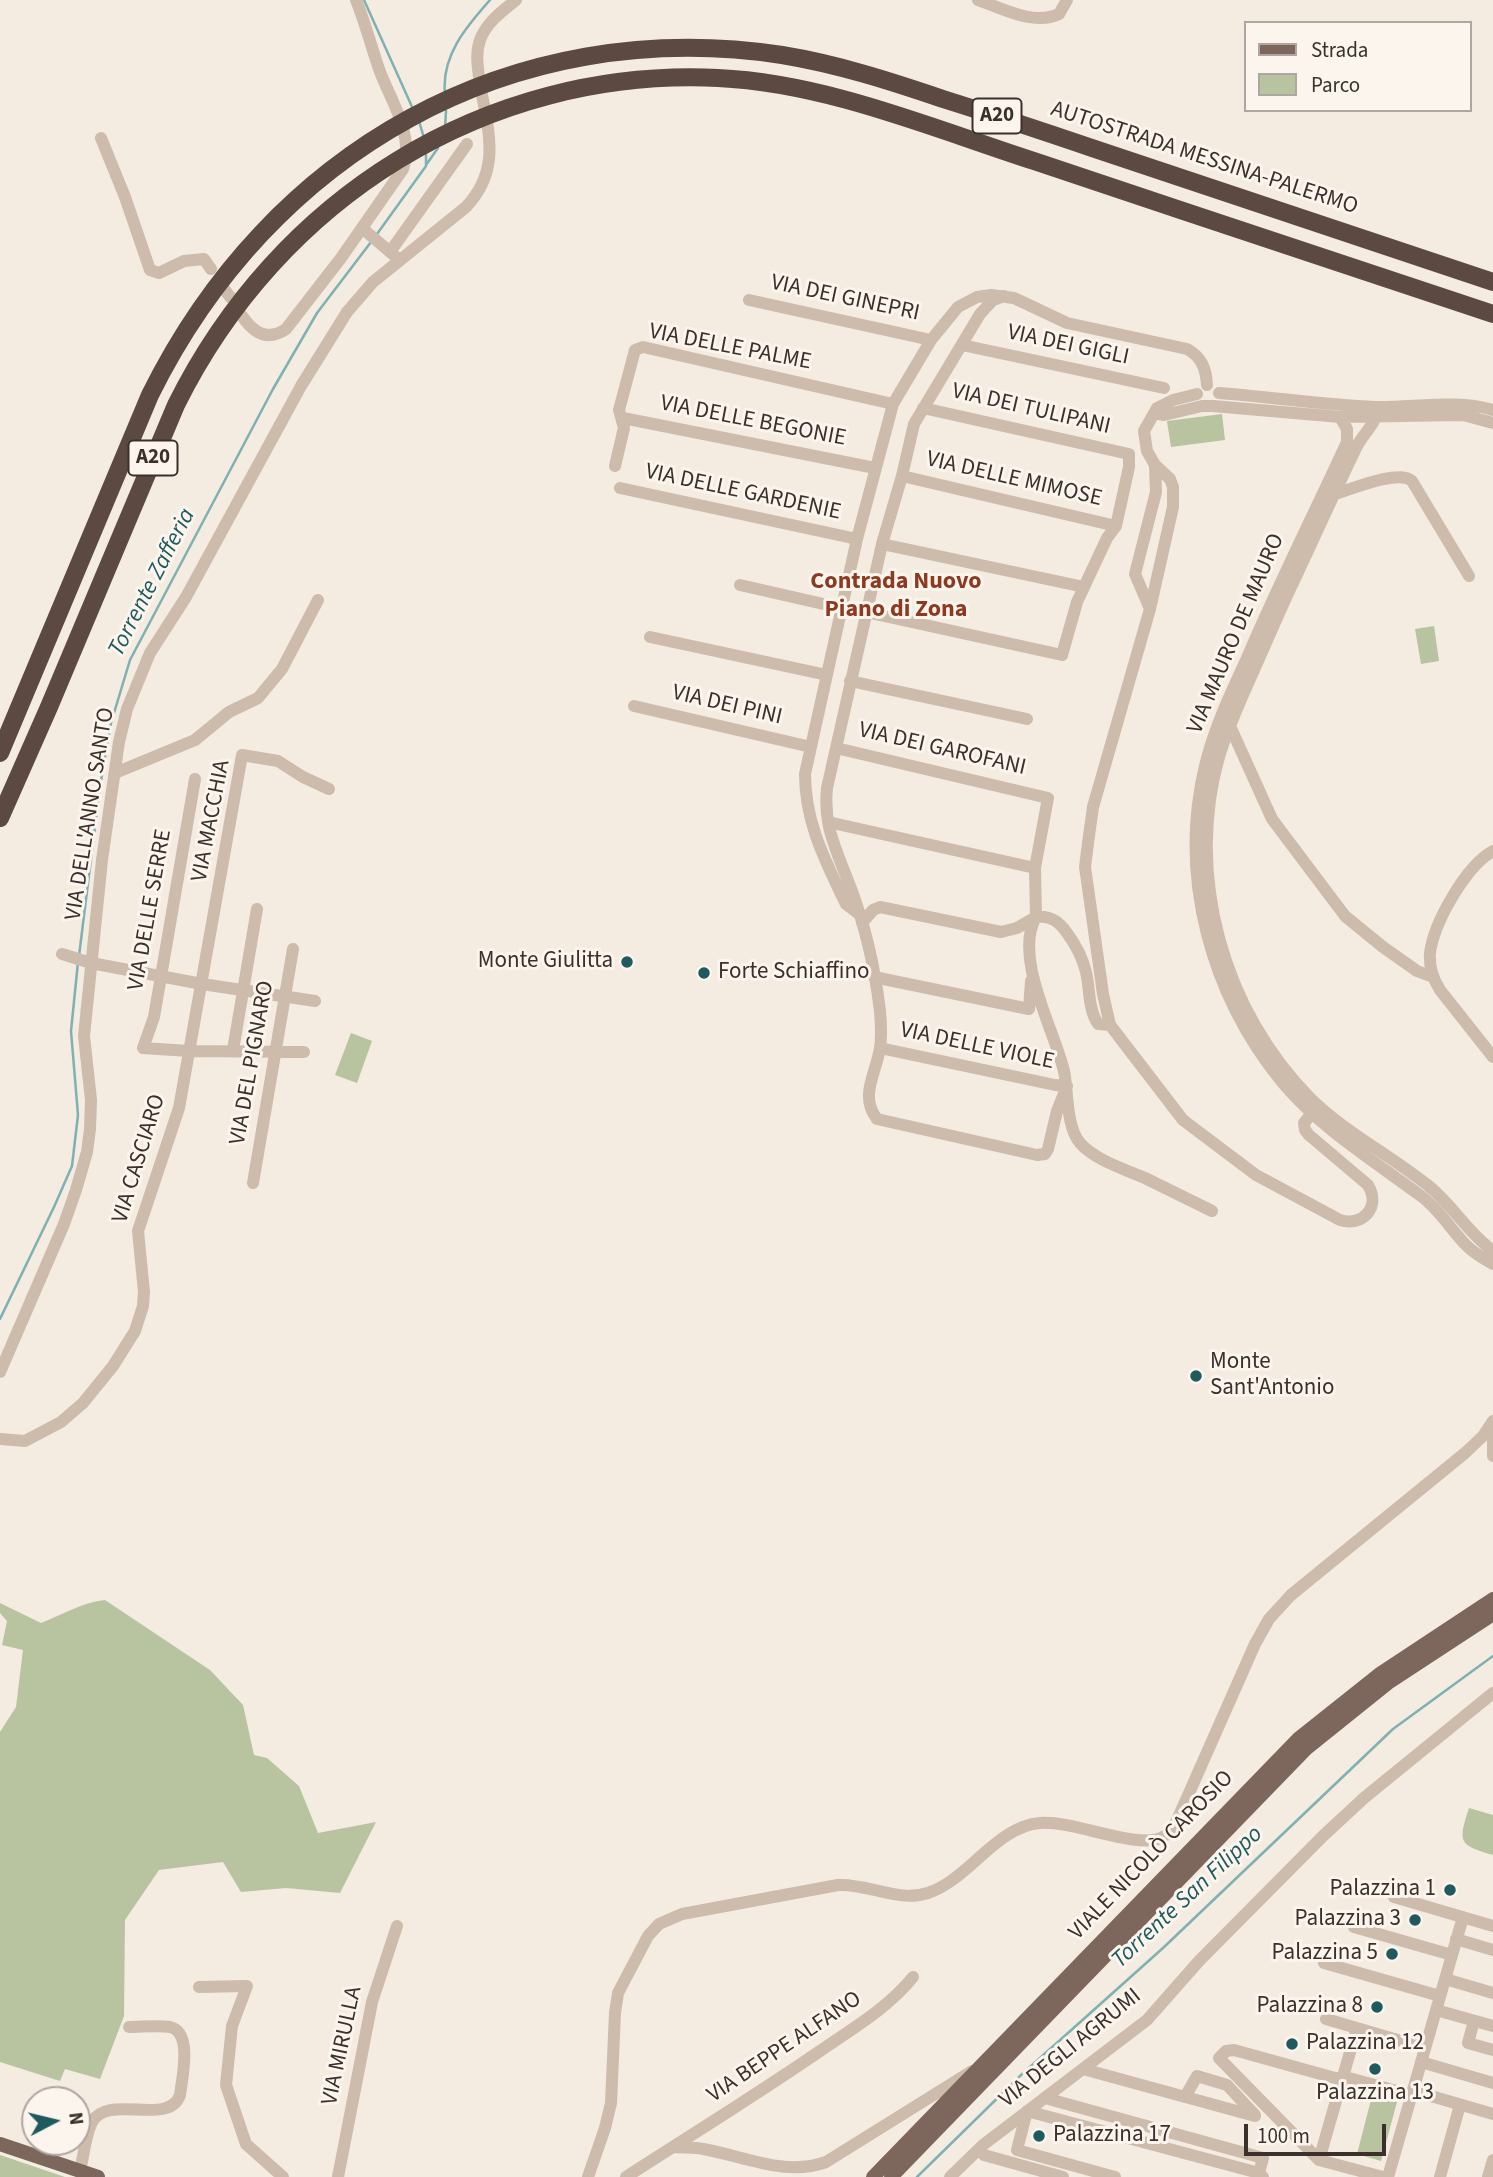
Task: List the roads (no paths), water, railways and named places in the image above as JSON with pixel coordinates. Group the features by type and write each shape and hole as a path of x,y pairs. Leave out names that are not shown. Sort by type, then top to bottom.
{"highway":[{"name":"AUTOSTRADA MESSINA-PALERMO","path":"0,752 135,429 177,344 209,296 245,250 315,182 389,129 438,104 537,68 634,50 722,49 802,59 909,88 1493,282"},
{"name":"A20","path":"0,818 155,452 200,358 243,297 291,242 347,193 396,161 493,114 574,90 650,80 717,78 796,89 900,117 1493,314"}],"main road":[{"name":"VIALE NICOLÒ CAROSIO","path":"873,2177 1298,1739 1381,1672 1493,1599"},
{"name":"VIALE NICOLÒ CAROSIO","path":"891,2177 1307,1748 1388,1683 1493,1614"},
{"path":"0,2144 98,2177"}],"street":[{"path":"242,316 250,327 260,334 275,335 286,329 364,230 403,169 406,159 403,129 396,105 379,70 356,0"},
{"name":"VIA DELL'ANNO SANTO","path":"0,1372 55,1247 87,1152 91,1100 84,1036 89,962 115,773 127,709 150,653 186,597 301,386 356,300 392,254 466,207 485,181 490,150 478,69 478,48 489,24 516,0"},
{"path":"978,0 1041,19 1059,14 1067,0"},
{"path":"101,138 150,270 159,273 184,261 204,259 211,269"},
{"path":"364,230 392,254 467,144"},
{"path":"1004,296 986,306 914,424 850,681 827,788 828,822 830,839 860,918 880,1009 880,1048 867,1096 869,1110 877,1119 1037,1155 1045,1154 1067,1086"},
{"path":"860,918 846,904 813,831 805,793 805,775 857,539 893,404 931,340 958,307 977,297 1004,296 1025,302 1067,323 1187,349 1200,358 1204,366 1205,398"},
{"name":"VIA DEI GINEPRI","path":"749,300 931,340"},
{"name":"VIA DEI GIGLI","path":"962,345 1164,388"},
{"name":"VIA DELLE PALME","path":"615,466 624,428 619,410 635,349 643,347 893,404"},
{"path":"1205,398 1219,401 1219,393 1340,411"},
{"path":"1150,609 1135,574 1156,492 1155,465 1144,440 1147,423 1154,413 1164,415 1205,398 1340,411 1463,415 1493,423"},
{"path":"1377,412 1463,405 1493,410"},
{"name":"VIA DEI TULIPANI","path":"923,408 1129,454 1129,467 1116,526"},
{"name":"VIA MAURO DE MAURO","path":"1340,411 1347,429 1346,442 1274,596 1224,724 1213,786 1207,843 1208,869 1219,941 1242,1000 1293,1080 1313,1101 1430,1188 1481,1242 1493,1251"},
{"name":"VIA MAURO DE MAURO","path":"1377,412 1360,439 1205,766 1196,830 1197,872 1205,929 1213,959 1237,1015 1282,1083 1311,1113 1426,1200 1466,1245 1493,1265"},
{"name":"VIA DELLE BEGONIE","path":"623,418 875,468"},
{"path":"1155,465 1170,479 1174,493 1171,517 1150,609 1093,807 1085,867 1110,1025 1169,1103 1195,1131 1278,1188 1340,1220 1362,1220 1371,1209 1372,1190 1305,1130 1304,1123 1311,1113"},
{"name":"VIA DELLE MIMOSE","path":"902,476 1116,526"},
{"path":"1335,494 1394,477 1407,477 1412,481 1469,576"},
{"name":"VIA DELLE GARDENIE","path":"620,488 857,539"},
{"path":"866,612 1062,655 1084,587 1107,538 1116,526"},
{"path":"882,544 1084,587"},
{"path":"740,586 841,608"},
{"path":"115,773 195,740 229,712 258,698 282,669 318,600"},
{"path":"650,637 827,675"},
{"path":"850,681 1027,719"},
{"name":"VIA DEI PINI","path":"634,706 811,747"},
{"path":"1224,724 1272,819 1345,916 1417,971 1433,977"},
{"name":"VIA DEI GAROFANI","path":"836,748 1038,793 1048,798 1035,868"},
{"name":"VIA MACCHIA","path":"202,984 242,755 278,761 303,778 329,789"},
{"name":"VIA DELLE SERRE","path":"189,1051 143,1048 154,1017 162,976 195,779"},
{"path":"828,822 1035,868 1035,917 1030,928 1029,948 1032,969 1067,1086 1067,1108 1078,1142 1102,1158 1212,1212"},
{"path":"1493,851 1475,865 1454,895 1438,925 1430,956 1433,977 1440,990 1493,1057"},
{"path":"860,918 880,907 1001,932 1017,928 1035,917 1044,916 1060,923 1078,947 1086,972 1094,1017 1098,1024 1110,1025"},
{"path":"233,1050 257,909"},
{"name":"VIA DEL PIGNARO","path":"253,1184 293,949"},
{"path":"66,956 202,984 315,1001"},
{"path":"874,976 1029,1009 1032,969"},
{"name":"VIA CASCIARO","path":"0,1439 25,1441 61,1422 83,1403 113,1366 135,1331 143,1306 144,1292 138,1231 176,1119 202,984"},
{"name":"VIA DELLE VIOLE","path":"880,1048 1055,1086 1067,1086"},
{"path":"189,1051 303,1052"},
{"path":"1492,1429 1493,1456"},
{"path":"588,2177 606,2128 611,2103 618,1993 648,1936 659,1924 691,1912 838,1885 856,1885 912,1896 928,1893 953,1878 1014,1831 1037,1823 1055,1822 1138,1840 1156,1840 1163,1837 1178,1818 1255,1644 1269,1619 1298,1588 1465,1454 1492,1429"},
{"name":"VIA DEGLI AGRUMI","path":"950,2177 972,2153 980,2151 1027,2111 1147,2020 1235,1924 1364,1798 1493,1693"},
{"path":"1394,1897 1493,1927 1490,1949 1456,1939"},
{"path":"1388,2177 1463,1917"},
{"name":"VIA MIRULLA","path":"338,2177 372,2002 397,1926"},
{"path":"1354,1927 1452,1955"},
{"path":"1324,1963 1440,1996"},
{"name":"VIA BEPPE ALFANO","path":"676,2147 870,2016 899,1994 913,1978"},
{"path":"1445,1979 1493,1993"},
{"path":"198,1987 247,1986 232,2026 226,2085 246,2144 283,2177"},
{"path":"1436,2010 1493,2026"},
{"path":"1326,2019 1425,2048"},
{"path":"1474,2021 1468,2043 1493,2050"},
{"path":"80,2171 90,2128 99,2115 107,2110 172,2107 178,2102 184,2047 180,2033 171,2027 130,2027"},
{"path":"1319,2160 1357,2028"},
{"path":"1383,2177 1319,2160 1219,2058 1226,2051 1234,2050 1335,2078 1412,2094 1424,2094 1493,2114"},
{"path":"1421,2062 1493,2083"},
{"path":"625,2177 676,2147 706,2149 774,2169 808,2170 826,2162 981,2065"},
{"path":"1083,2069 1185,2097 1255,2116 1227,2085 1207,2079 1197,2077 1185,2097"},
{"path":"1045,2098 1263,2158 1261,2175 1027,2111 1017,2150 1110,2176"},
{"path":"1440,2177 1460,2105"},
{"path":"639,2177 670,2156 676,2147"},
{"path":"980,2151 984,2155 1063,2177"},
{"path":"1488,2177 1493,2160"}],"waterway":[{"name":"Torrente Zafferia","path":"364,0 413,109"},
{"path":"445,94 445,80 451,55 464,32 490,0"},
{"path":"445,129 446,111"},
{"name":"Torrente Zafferia","path":"419,121 424,138"},
{"path":"426,165 438,148"},
{"name":"Torrente Zafferia","path":"377,234 426,166 426,155"},
{"name":"Torrente Zafferia","path":"79,956 100,786 111,723 130,660 273,389 317,313 371,242"},
{"name":"Torrente Zafferia","path":"0,1319 72,1166 78,1115 71,1031 78,962"},
{"name":"Torrente San Filippo","path":"917,2177 1021,2075 1163,1948 1393,1729 1493,1656"}],"place":[{"name":"Monte Giulitta","path":"627,962"},
{"name":"Forte Schiaffino","path":"704,973"},
{"name":"Monte Sant'Antonio","path":"1196,1376"},
{"name":"Palazzina 1","path":"1450,1890"},
{"name":"Palazzina 3","path":"1415,1920"},
{"name":"Palazzina 5","path":"1392,1954"},
{"name":"Palazzina 8","path":"1377,2007"},
{"name":"Palazzina 12","path":"1292,2044"},
{"name":"Palazzina 13","path":"1375,2069"},
{"name":"Palazzina 17","path":"1039,2136"}],"district":[{"name":"Contrada Nuovo Piano di Zona","path":"896,597"}]}
